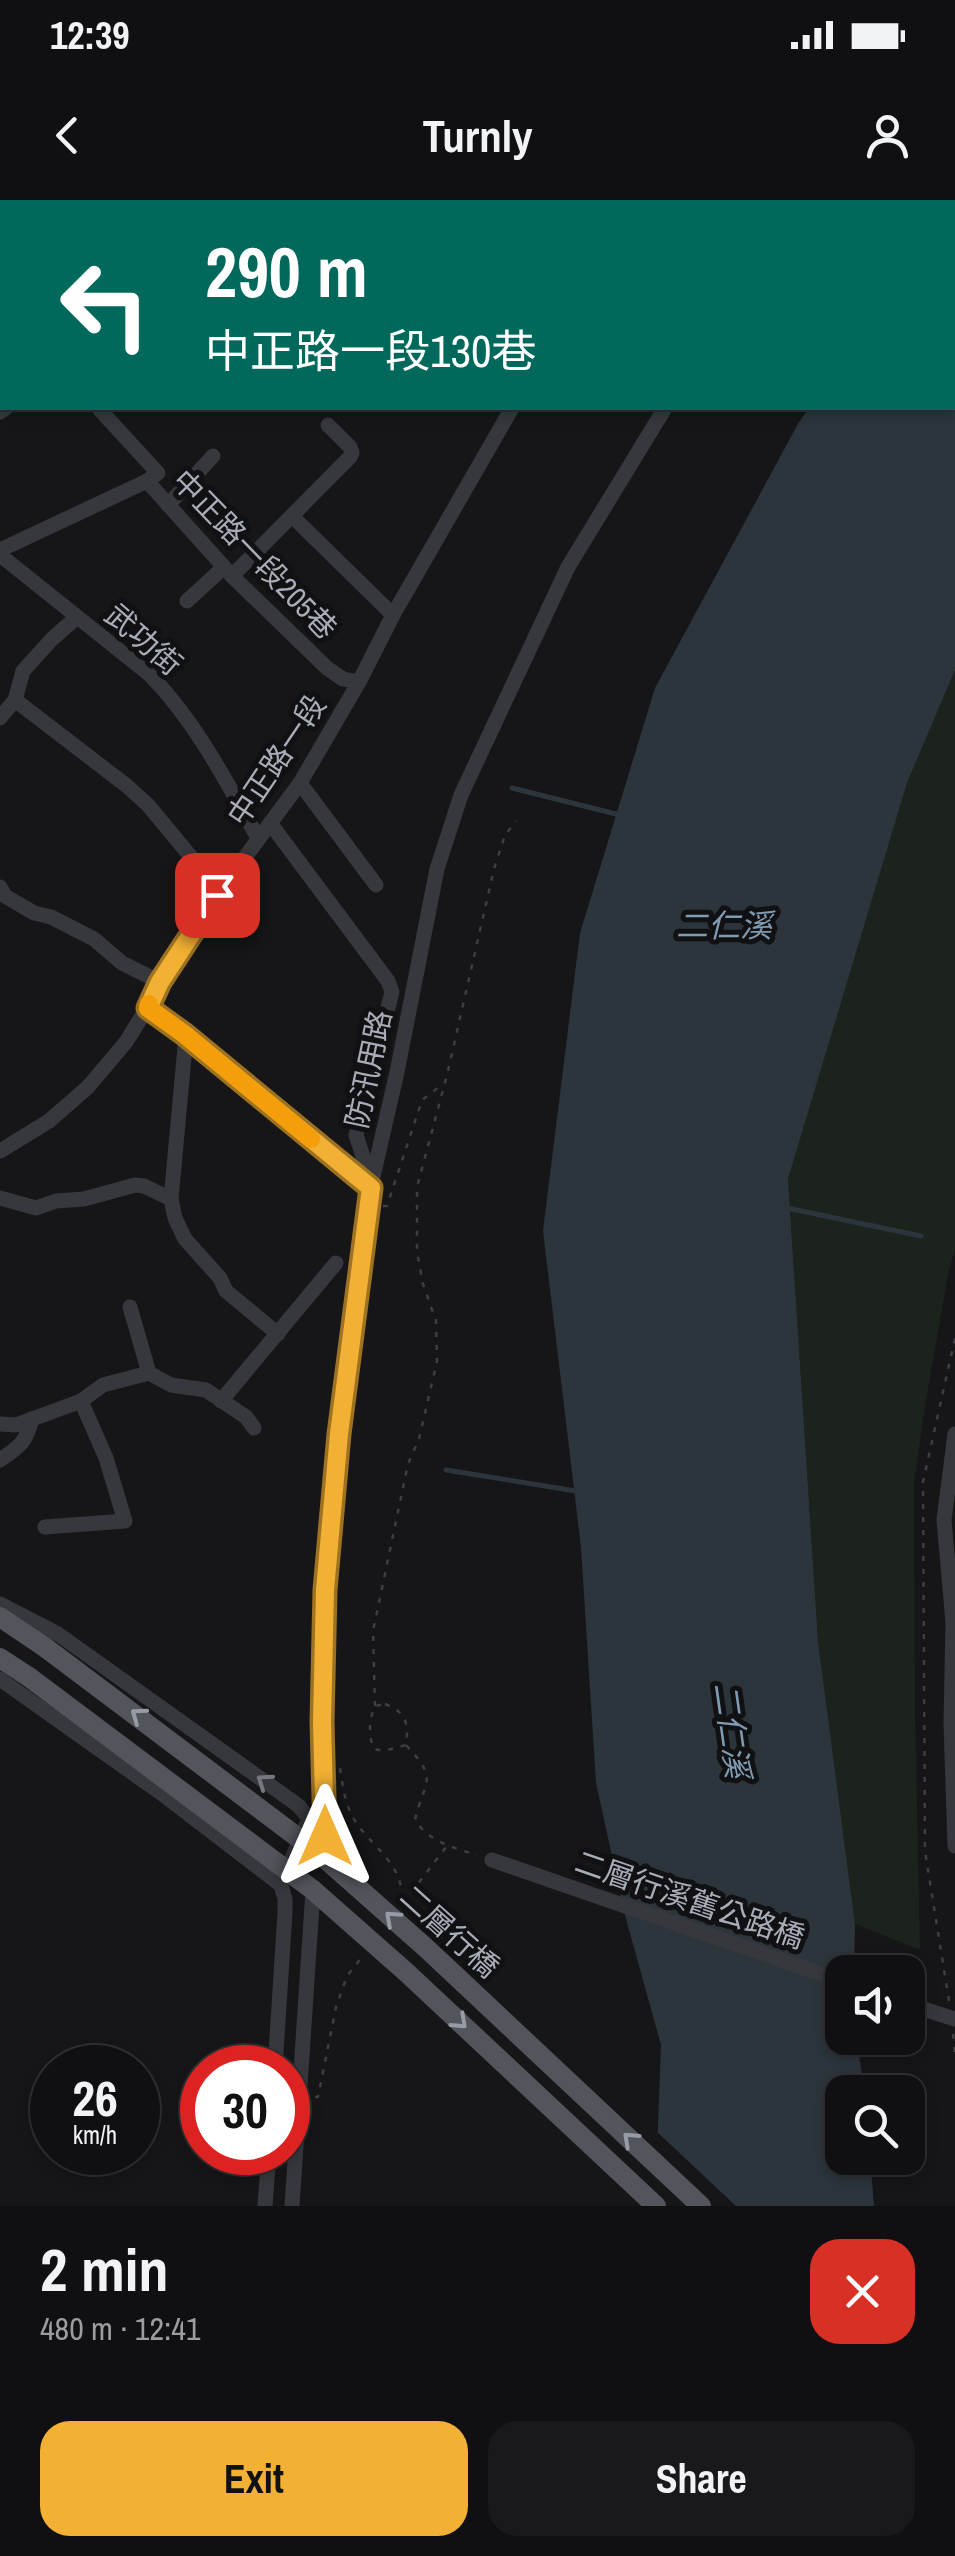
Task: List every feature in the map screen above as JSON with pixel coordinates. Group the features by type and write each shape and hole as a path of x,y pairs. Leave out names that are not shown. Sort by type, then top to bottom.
{"main road":[{"name":"二層行橋","path":"0,1617 321,1854 700,2206"},
{"name":"二層行橋","path":"0,1658 313,1890 656,2206"}],"street":[{"name":"中正路一段205巷","path":"100,410 158,473 147,481 228,571 327,668 360,682"},
{"name":"中正路一段","path":"0,1151 49,1121 88,1087 126,1042 160,982 300,783 511,410"},
{"name":"防汛用路","path":"321,1854 325,1836 325,1590 339,1434 371,1185 398,1072 437,869 461,796 568,567 663,410"},
{"path":"187,601 292,516 352,452 328,424"},
{"path":"168,505 213,456"},
{"path":"1,556 147,481"},
{"path":"292,516 393,615"},
{"name":"武功街","path":"1,556 164,689 210,750 258,838"},
{"path":"0,718 15,700 23,671 77,617"},
{"path":"15,700 128,786 191,858"},
{"path":"300,783 376,885"},
{"path":"270,824 388,981 392,992 356,1135 371,1185"},
{"path":"0,887 5,896 94,939 122,963 160,982"},
{"path":"148,1008 371,1185"},
{"path":"184,1034 171,1199 174,1218 184,1239 220,1278 226,1291 278,1334"},
{"path":"0,1198 36,1208 135,1185 171,1199"},
{"path":"221,1401 336,1264"},
{"path":"130,1307 149,1373"},
{"path":"0,1424 32,1420 81,1402 103,1385 149,1373 171,1385 206,1390 246,1417 254,1428"},
{"path":"45,1527 125,1522 106,1458 81,1402"},
{"path":"0,1460 23,1442 32,1420"},
{"path":"955,1434 944,1520 954,1622 955,1846"},
{"path":"0,1604 58,1634 299,1806 309,1819 281,1885"},
{"path":"0,1680 165,1796 281,1885 286,1899 276,2045"},
{"name":"二層行溪舊公路橋","path":"492,1860 825,1976"},
{"path":"302,2045 313,1890"},
{"path":"925,2010 954,2019"},
{"path":"265,2206 267,2175"},
{"path":"292,2206 294,2175"}],"path":[{"path":"406,1745 384,1751 374,1749 370,1740 375,1706 374,1631 408,1464 419,1439 437,1361 436,1321 417,1252 416,1187 445,1083 494,869 505,835 516,821"},
{"path":"368,1207 386,1206 422,1100 445,1083"},
{"path":"955,1338 923,1482 925,1852 954,2019 955,2054"},
{"path":"375,1706 385,1704 405,1716 406,1745"},
{"path":"406,1745 427,1771 428,1783 415,1820 422,1831 447,1846 492,1860"},
{"path":"340,1763 344,1798 355,1821 399,1876 403,1890 397,1911 447,1846"},
{"path":"310,2097 318,2098 336,2007 347,1976 367,1950"}],"shaded area":[{"path":"955,670 955,1250 914,1484 920,1950 855,1924 818,1641 788,1179 907,783"}],"water":[{"name":"二仁溪","path":"808,410 955,410 955,670 907,783 788,1179 818,1641 855,1924 854,1955 825,1955 825,2055 859,2055 862,2075 825,2075 825,2175 871,2175 874,2206 655,2206 661,2045 625,1915 596,1783 581,1547 543,1231 580,933 655,688"}],"pier":[{"path":"654,2129 736,2206 650,2206"}],"waterway":[{"path":"512,788 620,815"},
{"path":"787,1208 921,1236"},
{"path":"446,1470 576,1491"}],"slow traffic":[{"path":"149,1004 148,1008 311,1139"}],"route":[{"path":"217,895 160,982 148,1008 371,1188 339,1434 325,1590 325,1836"}]}
